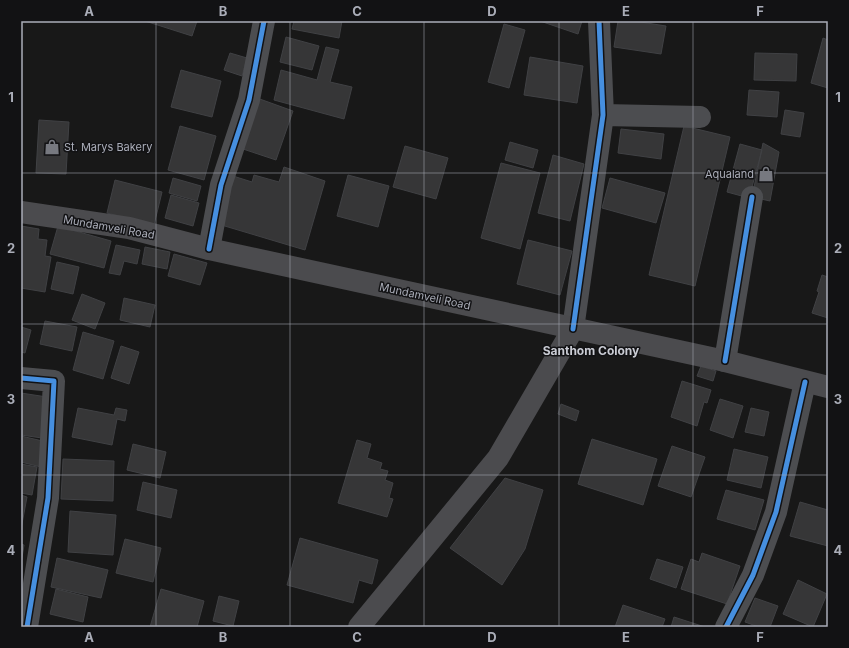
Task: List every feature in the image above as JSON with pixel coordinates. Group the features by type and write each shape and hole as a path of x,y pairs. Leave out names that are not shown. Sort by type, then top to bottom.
{"main road":[{"name":"Mundamveli Road","path":"21,212 130,228 209,249 725,361 828,387"},
{"path":"359,627 498,458 572,329"}],"street":[{"path":"209,249 221,185 249,100 264,21"},
{"path":"572,329 603,115 599,21"},
{"path":"603,115 700,117"},
{"path":"725,361 752,197"},
{"path":"21,378 54,381 48,498 27,627"},
{"path":"726,627 753,575 776,512 805,382"}],"building":[{"path":"145,21 197,21 192,36"},
{"path":"294,21 342,21 339,38 292,29"},
{"path":"540,21 582,21 578,34"},
{"path":"618,21 634,21 666,26 661,54 614,47"},
{"path":"504,24 525,30 509,88 488,82"},
{"path":"286,37 319,46 312,70 280,62"},
{"path":"823,38 828,40 828,88 811,83"},
{"path":"326,47 339,50 330,82 352,87 344,119 274,100 281,70 317,80"},
{"path":"230,53 247,58 242,76 224,70"},
{"path":"755,53 797,54 796,81 754,80"},
{"path":"530,57 583,66 577,103 524,95"},
{"path":"181,70 221,81 212,117 171,107"},
{"path":"749,90 779,92 777,117 747,115"},
{"path":"257,98 293,111 276,160 240,148"},
{"path":"785,110 804,113 800,137 781,134"},
{"name":"St. Marys Bakery","path":"39,120 69,122 66,174 36,173"},
{"path":"180,126 216,136 204,180 168,170"},
{"path":"684,126 730,137 695,286 649,275"},
{"path":"621,129 664,134 661,159 618,153"},
{"path":"510,142 538,150 533,168 505,160"},
{"name":"Aqualand","path":"763,143 779,152 770,201 752,197"},
{"path":"740,144 762,150 749,198 727,192"},
{"path":"405,146 448,158 436,199 393,187"},
{"path":"553,155 584,164 570,221 538,213"},
{"path":"501,163 540,173 520,249 481,238"},
{"path":"284,167 325,181 305,250 218,224 233,176 252,182 254,175 279,182"},
{"path":"348,175 389,186 378,227 337,216"},
{"path":"173,178 201,186 197,201 169,193"},
{"path":"610,178 665,193 656,223 602,208"},
{"path":"115,180 162,192 154,225 107,213"},
{"path":"171,195 199,203 193,226 165,218"},
{"path":"21,226 39,229 38,239 47,240 45,256 51,257 45,292 21,288"},
{"path":"58,226 111,241 104,268 50,254"},
{"path":"528,240 572,251 560,295 517,284"},
{"path":"116,245 140,250 137,264 124,261 120,275 109,273"},
{"path":"145,247 170,252 167,269 142,264"},
{"path":"174,254 207,263 200,285 168,276"},
{"path":"57,262 79,267 73,294 51,289"},
{"path":"822,275 828,277 828,318 812,313 819,292 817,291"},
{"path":"82,294 105,303 95,329 72,320"},
{"path":"124,298 155,305 150,327 120,320"},
{"path":"45,321 77,327 72,351 40,344"},
{"path":"21,327 31,330 25,353 21,352"},
{"path":"83,332 114,341 103,379 73,370"},
{"path":"121,346 139,352 129,384 111,378"},
{"path":"701,366 716,371 713,381 697,376"},
{"path":"682,381 711,390 707,403 704,402 697,426 671,417"},
{"path":"21,393 47,397 42,438 21,435"},
{"path":"720,399 743,406 733,438 710,430"},
{"path":"561,404 579,411 576,421 558,414"},
{"path":"78,408 114,415 116,408 127,410 125,421 117,419 112,445 72,437"},
{"path":"751,408 769,412 764,436 745,432"},
{"path":"21,436 47,442 41,467 21,462"},
{"path":"592,439 657,459 643,505 578,484"},
{"path":"357,440 371,444 367,458 382,463 380,469 388,471 385,480 393,483 389,498 393,499 387,517 338,503"},
{"path":"133,444 166,452 160,478 127,470"},
{"path":"672,446 705,457 691,497 658,486"},
{"path":"734,449 768,457 761,488 727,480"},
{"path":"63,459 114,461 113,501 61,499"},
{"path":"21,464 37,467 32,495 21,493"},
{"path":"505,478 543,490 525,549 502,585 450,548"},
{"path":"143,482 177,490 171,518 137,510"},
{"path":"726,490 764,500 755,530 717,519"},
{"path":"21,495 27,497 21,529"},
{"path":"800,502 828,510 828,546 790,536"},
{"path":"70,511 116,515 113,555 68,552"},
{"path":"300,538 378,560 372,584 359,580 353,603 287,585"},
{"path":"125,539 161,548 153,582 116,573"},
{"path":"21,544 24,545 21,564"},
{"path":"702,553 740,566 727,604 681,589 691,559 699,562"},
{"path":"57,558 108,570 101,598 51,587"},
{"path":"657,559 683,567 676,588 650,579"},
{"path":"798,580 827,594 813,627 783,614"},
{"path":"56,589 88,597 83,622 50,614"},
{"path":"161,589 204,601 197,627 150,627"},
{"path":"219,596 239,601 233,626 213,621"},
{"path":"755,598 778,606 770,627 759,627 745,622"},
{"path":"623,605 665,619 662,627 615,627"},
{"path":"674,617 705,627 671,627"}],"cycle path":[{"path":"209,249 221,185 249,100 264,21"},
{"path":"573,329 603,115 599,21"},
{"path":"725,361 752,197"},
{"path":"21,378 54,381 48,498 27,627"},
{"path":"726,627 753,575 776,512 805,382"}],"place":[{"name":"St. Marys Bakery","path":"52,147"},
{"name":"Aqualand","path":"766,174"}],"district":[{"name":"Santhom Colony","path":"591,350"}]}
